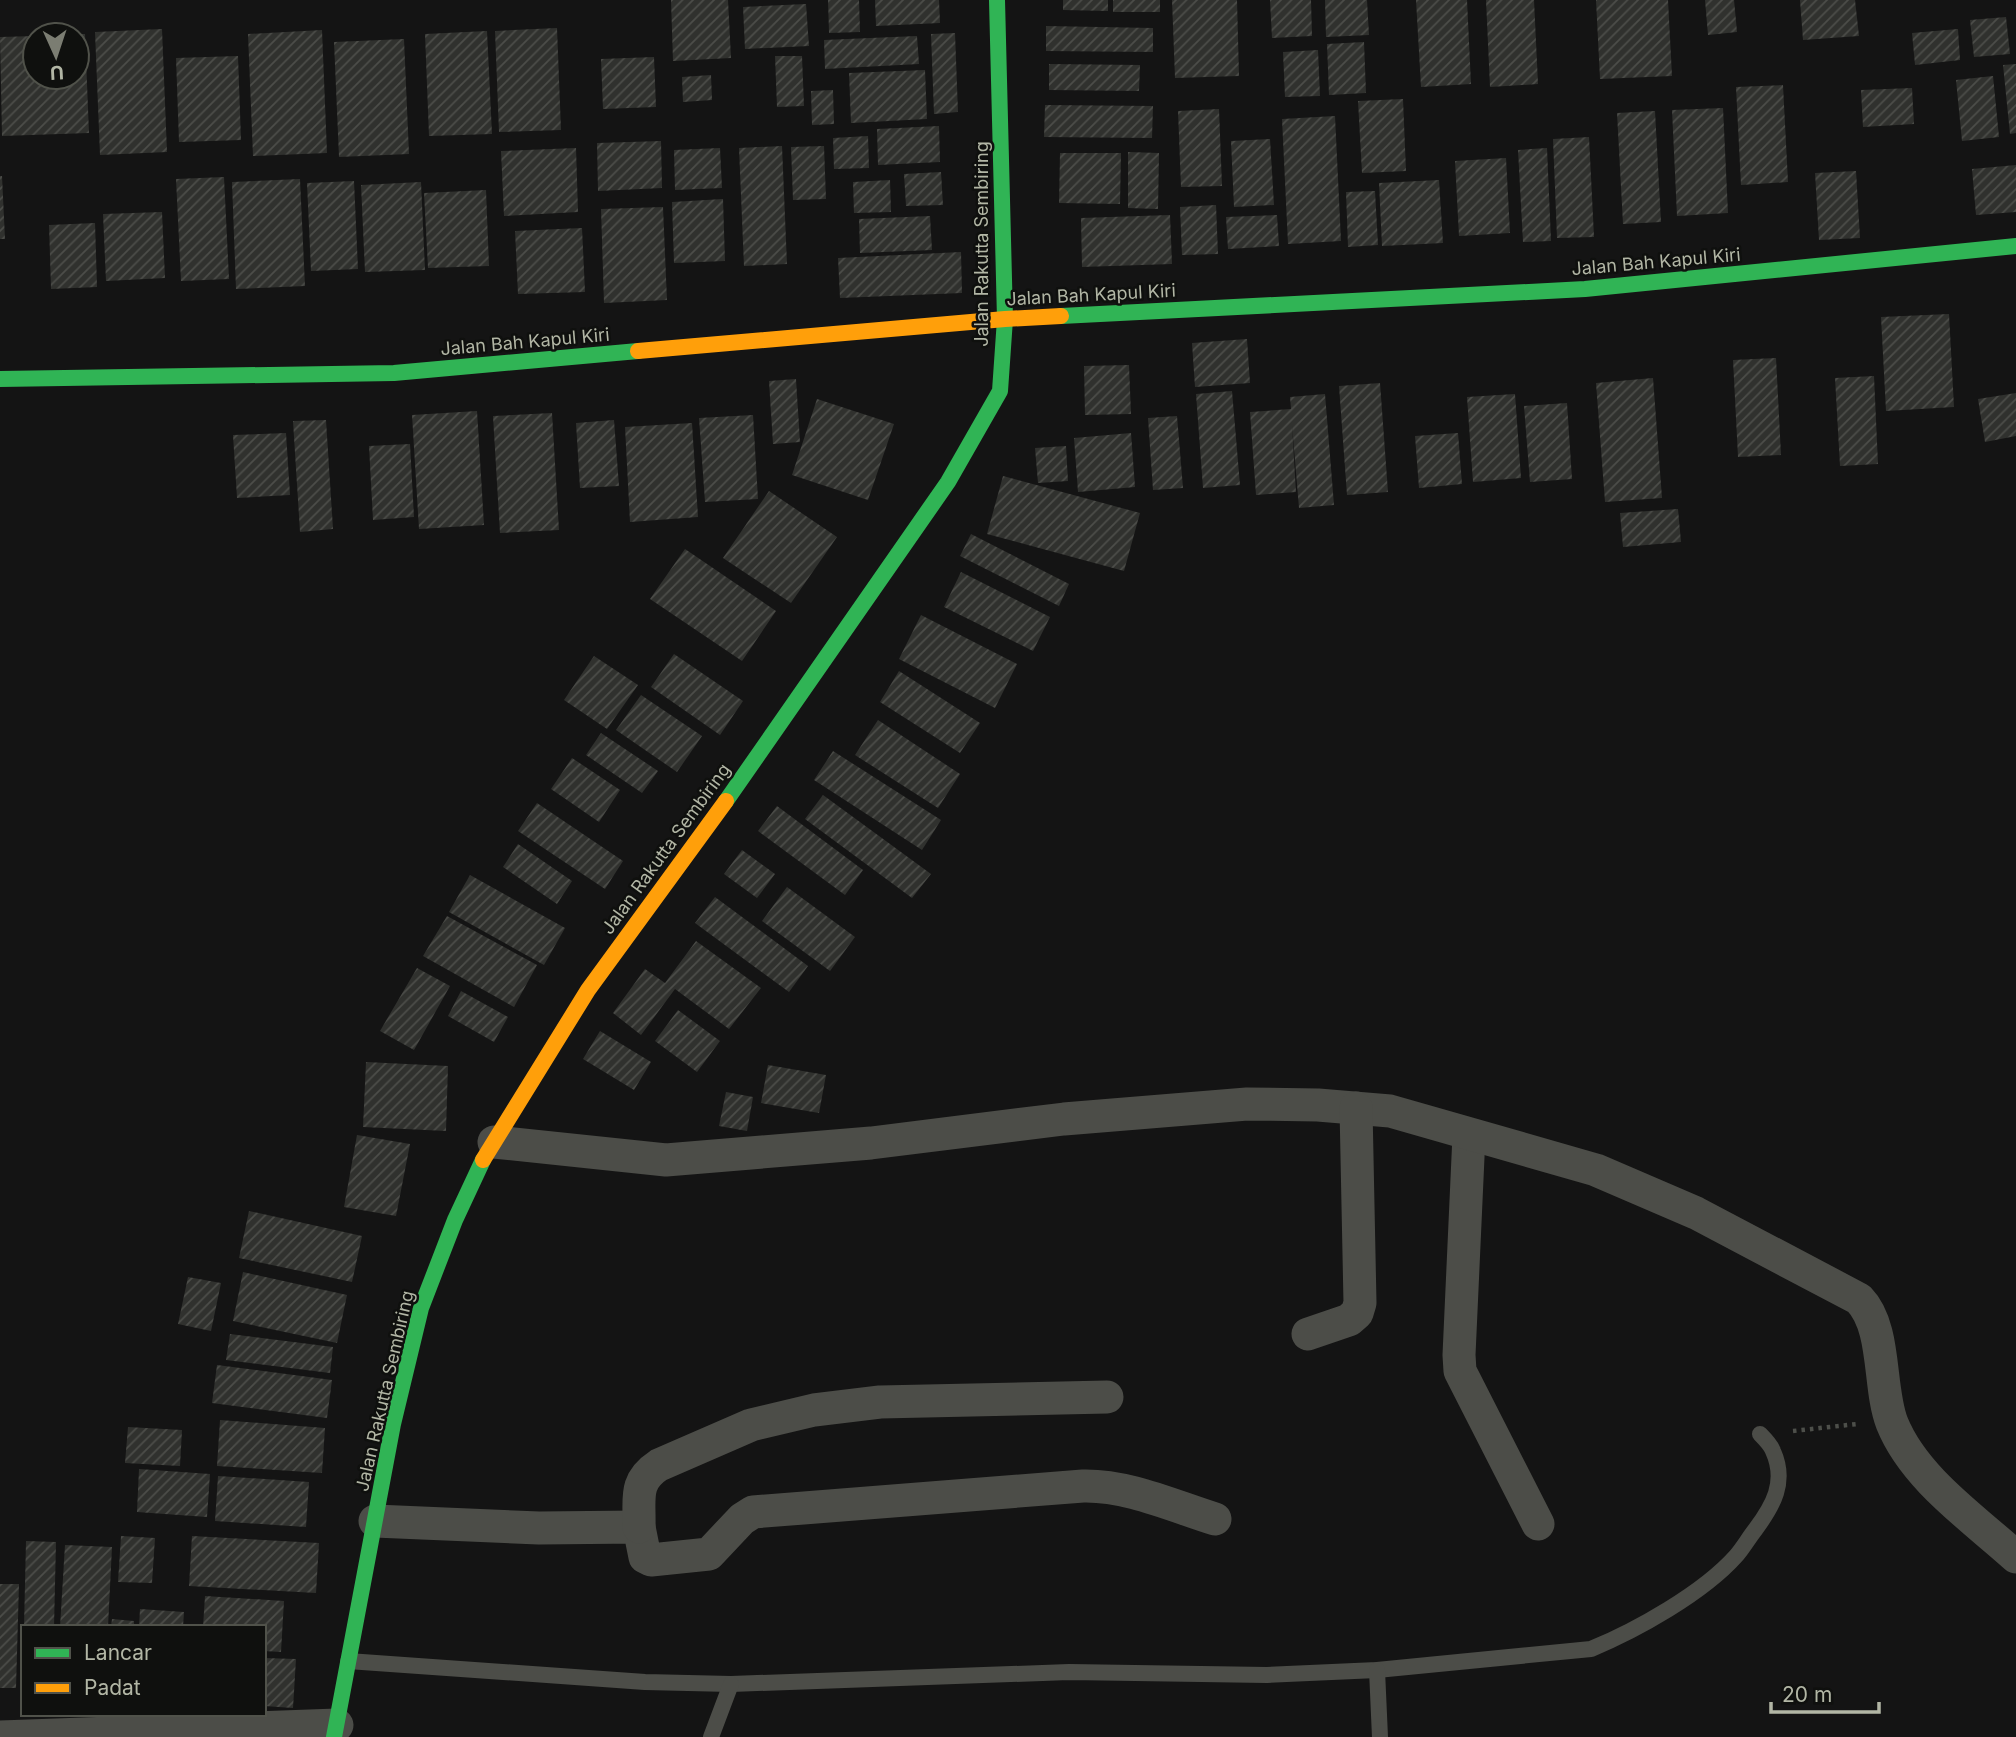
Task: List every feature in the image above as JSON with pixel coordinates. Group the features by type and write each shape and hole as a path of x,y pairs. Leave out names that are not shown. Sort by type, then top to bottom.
{"street":[{"name":"Jalan Rakutta Sembiring","path":"336,1731 393,1424 421,1308 455,1220 480,1166 588,990 709,825 948,482 999,391 1005,319 997,0"},
{"name":"Jalan Bah Kapul Kiri","path":"0,379 394,373 1005,319 1586,289 2016,246"},
{"path":"494,1142 666,1160 871,1143 1064,1119 1247,1104 1318,1105 1390,1111 1596,1170 1696,1213 1859,1299 1871,1316 1891,1420 1902,1445 1917,1466 2016,1557"},
{"path":"1308,1334 1349,1320 1357,1313 1360,1303 1356,1108"},
{"path":"1469,1135 1460,1371 1538,1524"},
{"path":"1107,1397 880,1402 814,1410 751,1425 648,1472 640,1482 639,1527 645,1557 652,1560 709,1554 742,1519 753,1512 1103,1485 1215,1519"},
{"path":"375,1521 539,1528 639,1527"},
{"path":"0,1737 336,1731"}],"lane":[{"path":"348,1661 645,1682 730,1684 1069,1672 1267,1675 1377,1670 1591,1649 1620,1637 1657,1615 1698,1589 1735,1558 1773,1506 1778,1483 1778,1466 1773,1449 1760,1434"},
{"path":"1377,1670 1380,1737"},
{"path":"711,1737 730,1684"}],"path":[{"path":"1760,1434 1891,1420"}],"building":[{"path":"671,0 728,0 731,58 673,61"},
{"path":"828,0 859,0 860,32 829,33"},
{"path":"875,0 939,0 940,23 876,26"},
{"path":"1063,0 1108,0 1108,11 1063,10"},
{"path":"1113,0 1160,0 1160,12 1113,12"},
{"path":"1172,0 1237,0 1239,76 1175,78"},
{"path":"1270,0 1311,0 1312,36 1272,38"},
{"path":"1325,0 1367,0 1369,35 1326,37"},
{"path":"1416,0 1467,0 1471,84 1421,87"},
{"path":"1486,0 1534,0 1538,84 1490,87"},
{"path":"1596,0 1668,0 1672,76 1600,79"},
{"path":"1705,0 1734,0 1737,32 1708,35"},
{"path":"1800,0 1855,0 1859,36 1803,40"},
{"path":"806,4 809,46 745,49 743,7"},
{"path":"2006,17 2010,54 1974,57 1970,20"},
{"path":"1046,26 1153,28 1153,52 1046,51"},
{"path":"557,28 561,130 499,132 495,31"},
{"path":"162,29 167,152 100,155 95,32"},
{"path":"1958,29 1960,60 1915,65 1912,33"},
{"path":"322,30 327,153 253,156 248,34"},
{"path":"487,31 492,134 429,136 425,34"},
{"path":"955,33 958,112 934,114 931,34"},
{"path":"21,36 21,91 87,91 89,133 2,136 0,37"},
{"path":"917,36 919,64 825,69 824,40"},
{"path":"404,39 409,154 339,157 334,42"},
{"path":"1364,42 1366,93 1329,95 1327,44"},
{"path":"1318,50 1320,96 1285,97 1283,52"},
{"path":"238,56 241,140 179,142 176,58"},
{"path":"775,56 802,56 804,106 777,107"},
{"path":"654,57 656,107 603,109 601,59"},
{"path":"1049,64 1140,65 1139,91 1049,90"},
{"path":"2016,64 2016,133 2010,134 2003,65"},
{"path":"925,70 927,119 851,123 849,73"},
{"path":"711,75 712,100 683,102 682,77"},
{"path":"1993,76 1999,137 1962,141 1956,80"},
{"path":"1783,85 1788,182 1741,185 1736,87"},
{"path":"1912,88 1914,124 1863,127 1861,90"},
{"path":"833,90 834,124 812,125 811,91"},
{"path":"1403,99 1406,171 1362,173 1358,101"},
{"path":"1045,105 1153,106 1152,138 1044,137"},
{"path":"1723,108 1728,213 1677,216 1672,110"},
{"path":"1219,109 1222,186 1181,187 1178,111"},
{"path":"1655,111 1661,222 1623,224 1617,113"},
{"path":"1335,116 1341,241 1288,244 1282,119"},
{"path":"939,126 940,162 878,165 877,129"},
{"path":"868,136 869,168 834,169 833,138"},
{"path":"1589,137 1594,237 1557,238 1553,139"},
{"path":"1270,139 1274,205 1234,207 1231,141"},
{"path":"661,141 662,188 598,191 597,143"},
{"path":"782,146 787,264 744,266 739,148"},
{"path":"824,146 826,199 793,200 791,147"},
{"path":"576,148 578,212 504,216 501,151"},
{"path":"720,148 722,188 675,190 674,150"},
{"path":"1547,148 1551,241 1523,242 1518,150"},
{"path":"1128,152 1159,153 1158,209 1128,208"},
{"path":"1060,153 1121,153 1120,204 1059,203"},
{"path":"1506,158 1510,233 1459,236 1455,161"},
{"path":"2016,165 2016,212 1976,215 1972,169"},
{"path":"1856,171 1860,238 1819,240 1815,173"},
{"path":"941,172 943,205 906,206 904,174"},
{"path":"2,176 5,239 0,239"},
{"path":"224,177 229,279 181,281 176,179"},
{"path":"300,179 305,286 236,289 232,182"},
{"path":"890,180 891,212 854,213 853,182"},
{"path":"1439,180 1443,243 1382,246 1379,183"},
{"path":"354,181 358,269 311,271 307,183"},
{"path":"421,182 425,270 365,272 361,185"},
{"path":"486,190 489,266 428,268 424,193"},
{"path":"1375,191 1378,245 1348,247 1346,192"},
{"path":"723,199 725,261 674,263 672,202"},
{"path":"1216,205 1218,254 1182,255 1180,207"},
{"path":"663,207 667,300 604,303 601,209"},
{"path":"162,212 165,278 106,281 103,214"},
{"path":"1170,215 1172,264 1082,267 1081,218"},
{"path":"1277,215 1279,246 1228,249 1226,217"},
{"path":"930,216 932,250 860,253 859,219"},
{"path":"95,223 97,287 51,289 49,225"},
{"path":"582,228 585,292 518,294 515,231"},
{"path":"961,252 962,293 840,298 838,258"},
{"path":"1949,314 1954,407 1886,411 1881,317"},
{"path":"1247,339 1250,383 1195,387 1192,343"},
{"path":"1776,358 1781,455 1738,457 1733,360"},
{"path":"1129,365 1131,414 1085,415 1084,366"},
{"path":"1874,376 1878,464 1840,466 1835,378"},
{"path":"1653,378 1662,498 1605,502 1596,383"},
{"path":"796,379 800,442 773,444 769,381"},
{"path":"1380,383 1388,492 1347,495 1339,386"},
{"path":"1232,391 1240,485 1203,488 1196,394"},
{"path":"2016,393 2016,436 1985,442 1978,399"},
{"path":"1325,394 1334,505 1299,508 1292,425 1296,492 1256,495 1250,412 1291,409 1290,397"},
{"path":"1515,394 1521,478 1473,482 1467,397"},
{"path":"817,399 894,424 868,500 792,475"},
{"path":"1567,403 1572,479 1530,482 1524,406"},
{"path":"477,411 484,525 419,529 412,415"},
{"path":"552,413 559,530 500,533 493,416"},
{"path":"753,415 758,499 705,502 699,418"},
{"path":"1177,416 1183,488 1153,490 1148,418"},
{"path":"326,420 333,529 300,532 293,421"},
{"path":"614,420 619,486 580,488 576,423"},
{"path":"692,423 698,517 630,522 625,427"},
{"path":"286,433 290,495 237,498 233,435"},
{"path":"1131,433 1135,487 1078,492 1074,438"},
{"path":"1458,433 1462,484 1419,488 1415,436"},
{"path":"410,444 414,517 373,520 369,446"},
{"path":"1066,446 1068,481 1038,483 1035,448"},
{"path":"1003,476 1140,513 1124,571 987,534"},
{"path":"769,491 837,537 791,603 723,558"},
{"path":"1678,509 1681,542 1623,547 1620,513"},
{"path":"971,534 1069,584 1059,606 960,556"},
{"path":"685,549 776,611 742,661 650,599"},
{"path":"961,572 1050,617 1033,651 944,607"},
{"path":"921,615 1017,664 995,708 899,659"},
{"path":"674,654 743,701 720,735 651,687"},
{"path":"594,656 638,685 607,729 564,700"},
{"path":"899,671 980,723 960,753 880,702"},
{"path":"641,695 702,736 677,772 616,730"},
{"path":"878,720 960,774 938,808 855,755"},
{"path":"601,733 658,771 642,793 586,755"},
{"path":"833,751 941,820 922,850 814,780"},
{"path":"572,758 620,790 599,822 551,789"},
{"path":"823,795 931,874 912,898 805,819"},
{"path":"537,803 623,861 605,889 518,831"},
{"path":"777,806 863,870 845,895 758,831"},
{"path":"518,844 572,881 557,904 503,867"},
{"path":"742,850 775,874 757,898 724,874"},
{"path":"470,875 565,928 544,965 449,912"},
{"path":"787,887 855,937 830,971 762,921"},
{"path":"715,897 808,966 789,992 695,923"},
{"path":"447,916 537,965 514,1007 423,956"},
{"path":"696,941 761,988 729,1029 675,989 641,1035 613,1013 645,969 665,983"},
{"path":"417,968 450,986 414,1050 380,1031"},
{"path":"461,991 508,1017 494,1042 448,1016"},
{"path":"678,1010 720,1041 697,1072 655,1041"},
{"path":"600,1031 651,1062 634,1090 583,1059"},
{"path":"366,1062 448,1066 446,1131 363,1127"},
{"path":"768,1065 826,1075 819,1113 761,1103"},
{"path":"726,1092 753,1097 747,1131 719,1126"},
{"path":"357,1135 410,1144 396,1216 344,1207"},
{"path":"249,1211 362,1236 352,1282 239,1258"},
{"path":"243,1272 347,1295 337,1343 233,1321"},
{"path":"188,1277 221,1283 211,1331 178,1324"},
{"path":"230,1334 333,1347 330,1373 226,1360"},
{"path":"217,1365 332,1380 327,1418 212,1403"},
{"path":"220,1420 325,1428 322,1473 217,1466"},
{"path":"128,1427 182,1430 180,1466 125,1463"},
{"path":"139,1469 210,1474 207,1517 137,1512"},
{"path":"218,1476 309,1482 306,1527 215,1521"},
{"path":"121,1536 155,1538 152,1583 118,1582"},
{"path":"192,1536 319,1543 316,1593 189,1586"},
{"path":"26,1541 56,1542 54,1625 24,1625"},
{"path":"65,1545 112,1547 108,1625 60,1625"},
{"path":"0,1584 19,1584 16,1688 0,1688"},
{"path":"205,1596 284,1601 281,1652 266,1651 266,1625 203,1625"},
{"path":"140,1609 184,1612 183,1625 139,1625"},
{"path":"112,1619 134,1621 134,1625 111,1625"},
{"path":"266,1658 296,1659 293,1708 266,1706"}],"traffic: fast":[{"path":"726,801 948,482 1000,391 1005,319 997,0"},
{"path":"1061,316 1585,289 2016,246"},
{"path":"0,379 394,373 638,351"},
{"path":"334,1737 393,1424 421,1308 455,1220 483,1160"}],"traffic: slow":[{"path":"638,351 1061,316"},
{"path":"483,1160 588,990 726,801"}]}
